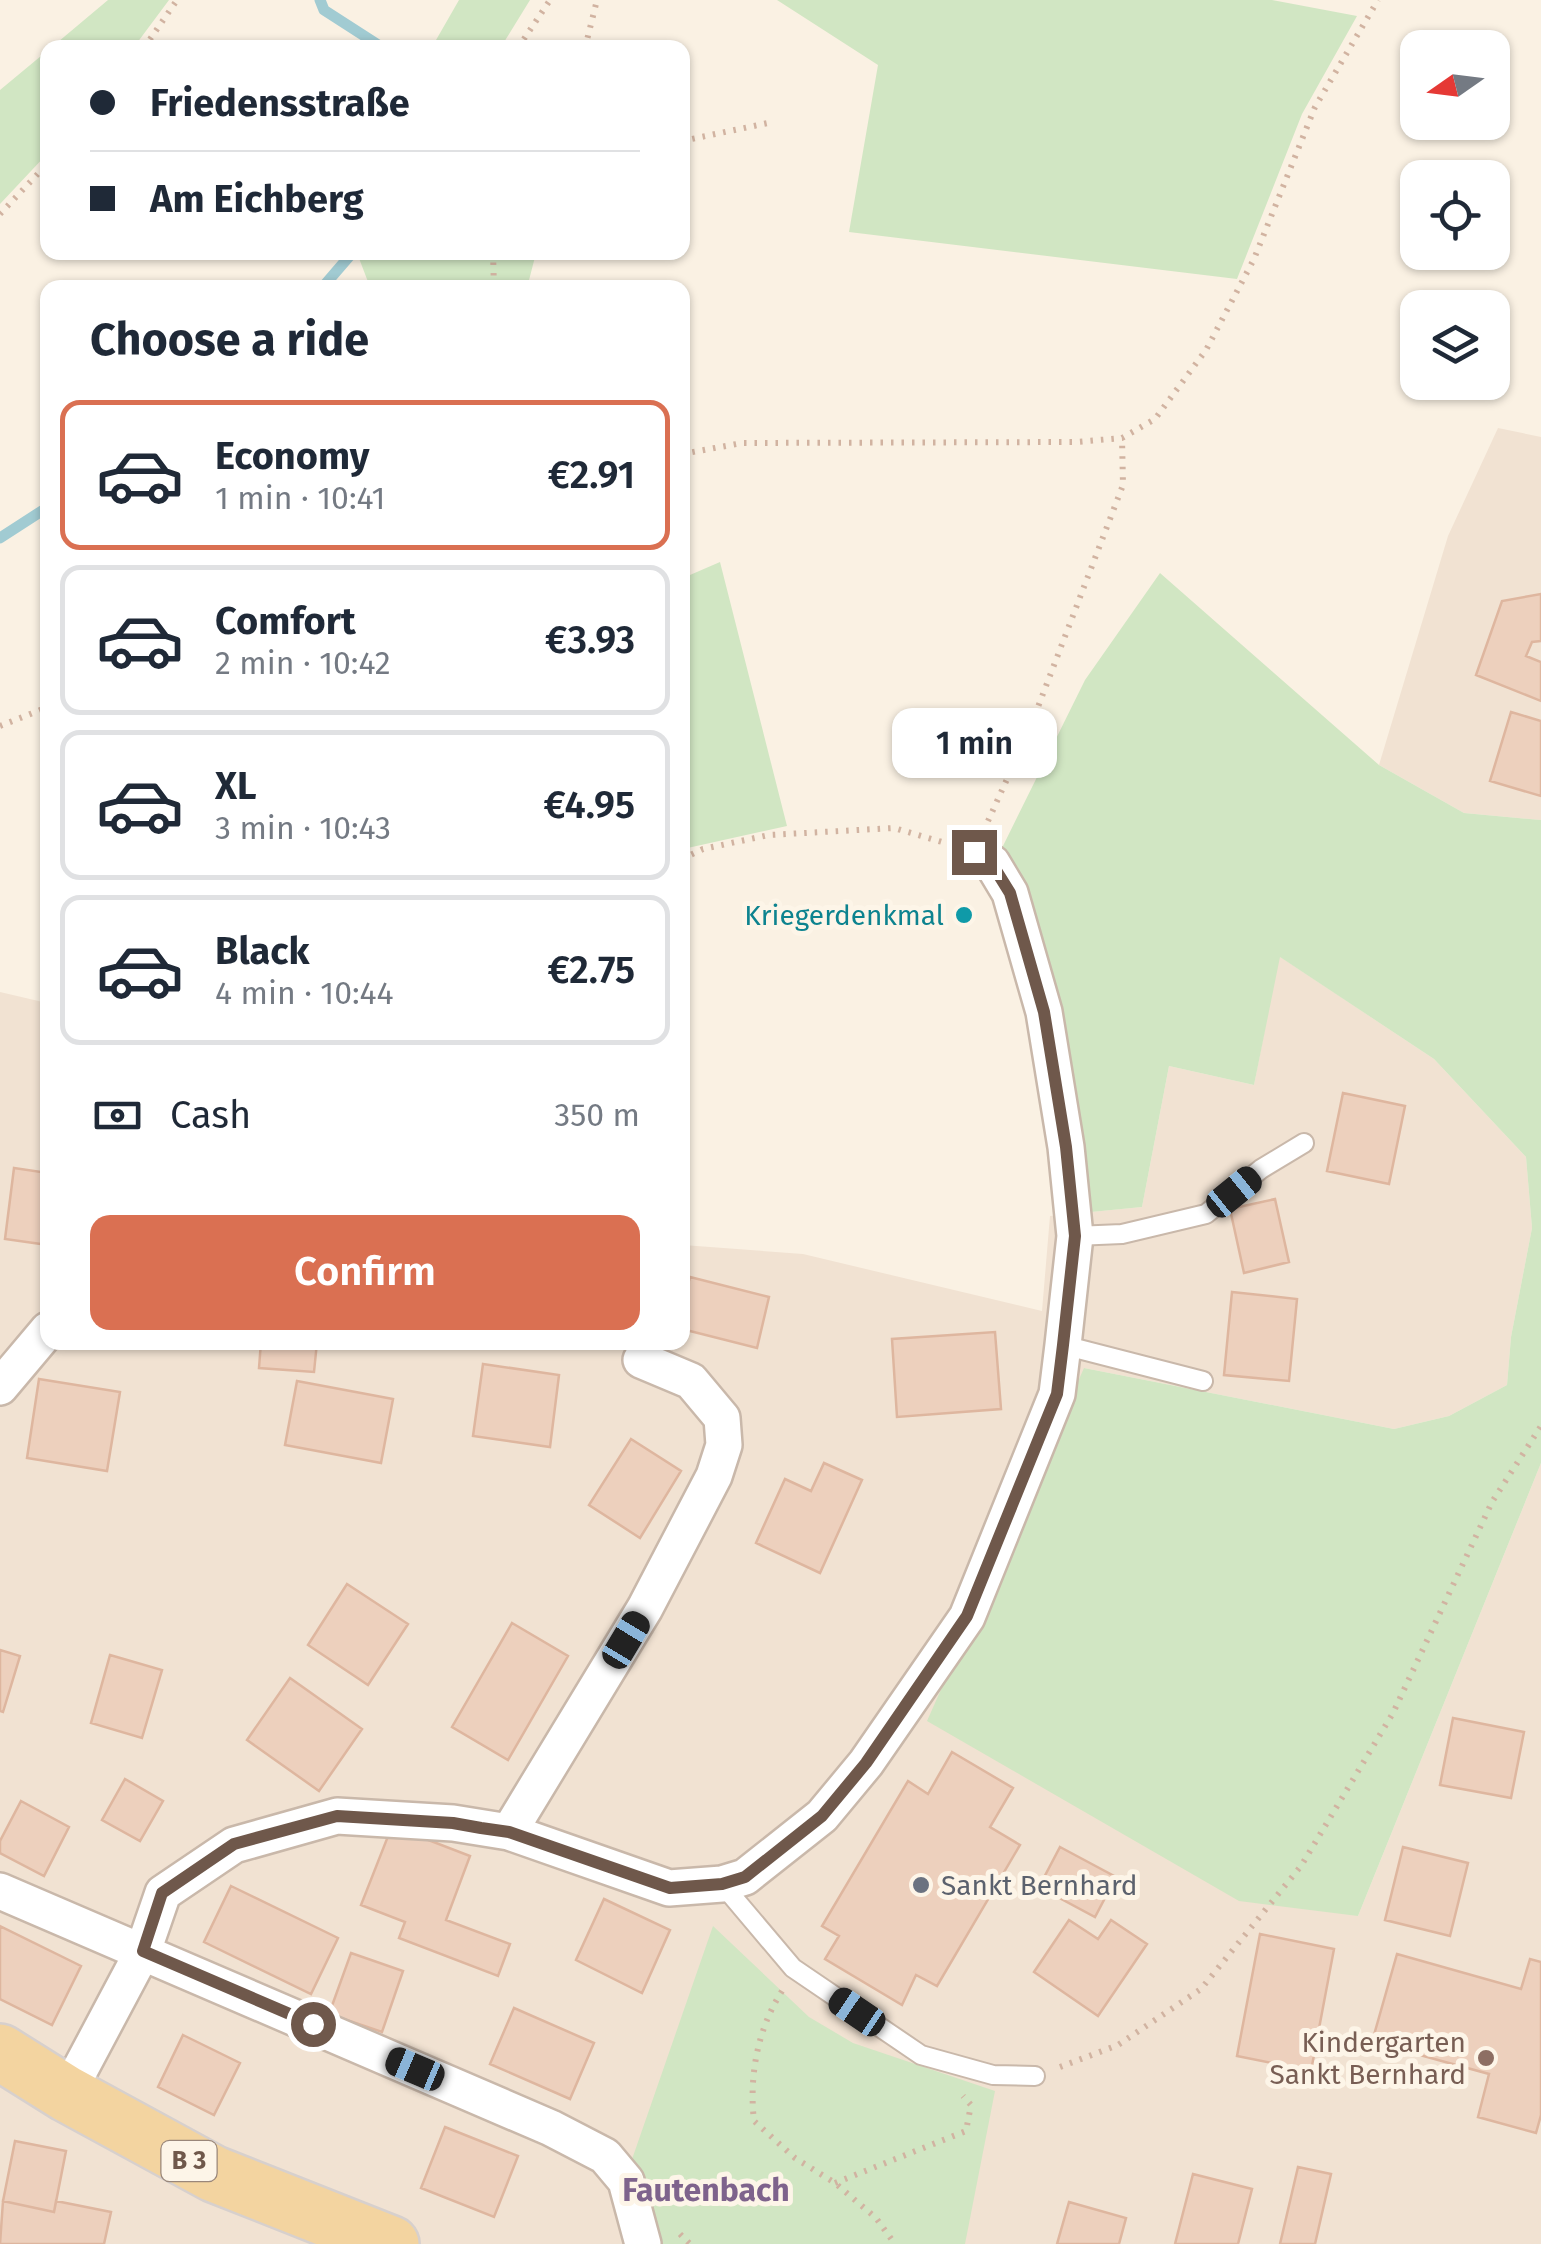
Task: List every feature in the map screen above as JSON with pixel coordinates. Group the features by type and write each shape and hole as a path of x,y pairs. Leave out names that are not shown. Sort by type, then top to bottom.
{"main road":[{"name":"B 3","path":"0,2052 67,2094 214,2174 391,2244"}],"street":[{"path":"67,2094 143,1951 162,1893 234,1844 337,1816 453,1823 509,1832 670,1888 722,1884 745,1877 822,1816 866,1763 967,1616 1057,1394 1063,1345 1075,1236 1066,1147 1044,1012 1010,893 992,864 974,852"},
{"path":"0,1386 40,1339"},
{"path":"509,1832 645,1608 714,1476 724,1445 722,1418 691,1381 641,1360"},
{"path":"0,1891 551,2128 605,2156 626,2181 643,2244"}],"lane":[{"path":"1075,1236 1122,1234 1206,1214 1261,1169 1304,1143"},
{"path":"1063,1345 1203,1382"},
{"path":"722,1884 793,1968 920,2056 992,2076 1035,2076"}],"path":[{"path":"150,40 177,0"},
{"path":"523,40 550,0"},
{"path":"588,40 597,0"},
{"path":"690,453 742,443 1076,442 1122,438 1155,420 1206,350 1254,260 1315,107 1378,0"},
{"path":"690,139 768,122"},
{"path":"0,214 40,172"},
{"path":"690,855 768,835 894,828 974,852 1028,733 1123,485 1122,438"},
{"path":"0,726 40,710"},
{"path":"1035,2076 1118,2045 1201,1988 1301,1866 1393,1712 1492,1502 1541,1426"},
{"path":"793,1968 773,2005 756,2056 750,2089 754,2121 795,2158 835,2183 876,2218 895,2244"},
{"path":"835,2183 966,2131 971,2105 920,2056"}],"shaded area":[{"path":"1498,428 1541,437 1541,820 1464,813 1379,765 1448,536"},
{"path":"1279,956 1434,1059 1526,1157 1532,1228 1511,1337 1507,1385 1449,1416 1394,1429 1084,1368 1358,1916 1541,1463 1541,2244 0,2244 0,992 40,1001 40,1350 690,1350 690,1246 803,1254 1042,1311 1050,1216 1142,1207 1169,1066 1254,1085"}],"green space":[{"path":"108,0 169,0 139,40 60,40"},
{"path":"459,0 530,0 505,40 436,40"},
{"path":"777,0 1272,0 1357,16 1302,114 1237,279 849,232 878,65"},
{"path":"40,57 40,161 0,204 0,90"},
{"path":"360,260 534,260 529,280 367,280"},
{"path":"720,562 787,826 690,847 690,575"},
{"path":"1160,573 1379,765 1464,813 1541,820 1541,1463 1358,1916 1239,1901 927,1721 1084,1368 1394,1429 1449,1416 1507,1385 1511,1337 1532,1228 1526,1157 1434,1059 1280,957 1254,1085 1169,1066 1142,1207 1081,1213 1000,852 1085,680"},
{"path":"713,1926 809,2017 853,2043 995,2091 965,2244 656,2244 630,2165"}],"building":[{"path":"1541,594 1541,641 1532,642 1526,656 1541,662 1541,701 1476,675 1502,601"},
{"path":"1511,712 1541,721 1541,796 1490,781"},
{"path":"1343,1093 1405,1106 1389,1184 1327,1171"},
{"path":"14,1168 40,1172 40,1244 5,1239"},
{"path":"1275,1199 1289,1262 1244,1273 1230,1209"},
{"path":"690,1277 769,1297 757,1348 690,1331"},
{"path":"1232,1292 1297,1299 1289,1381 1224,1375"},
{"path":"995,1332 1001,1409 897,1417 892,1339"},
{"path":"260,1350 316,1350 314,1372 259,1368"},
{"path":"483,1364 559,1375 550,1447 473,1436"},
{"path":"39,1379 120,1392 107,1471 27,1458"},
{"path":"297,1381 393,1399 381,1463 285,1445"},
{"path":"631,1439 681,1471 640,1538 589,1505"},
{"path":"824,1463 862,1480 820,1573 756,1543 785,1479 811,1491"},
{"path":"347,1584 408,1624 368,1685 308,1645"},
{"path":"512,1623 568,1656 508,1760 452,1727"},
{"path":"0,1650 20,1656 3,1712 0,1711"},
{"path":"110,1655 162,1670 142,1738 91,1723"},
{"path":"290,1678 362,1729 319,1791 247,1740"},
{"path":"1453,1718 1524,1732 1511,1798 1440,1785"},
{"name":"Sankt Bernhard","path":"952,1752 1013,1788 990,1827 1020,1845 937,1986 916,1975 902,2005 825,1959 839,1936 822,1926 908,1781 928,1794"},
{"path":"125,1779 163,1801 140,1841 102,1820"},
{"path":"21,1801 69,1827 44,1876 0,1853 0,1841"},
{"path":"392,1826 470,1856 446,1920 510,1944 498,1976 399,1938 405,1922 361,1905"},
{"path":"1060,1847 1116,1877 1095,1917 1039,1887"},
{"path":"1403,1847 1468,1863 1450,1936 1385,1920"},
{"path":"231,1886 338,1938 311,1994 204,1942"},
{"path":"604,1899 670,1930 642,1993 576,1960"},
{"path":"1069,1920 1098,1939 1111,1920 1147,1944 1098,2016 1034,1972"},
{"path":"0,1926 81,1966 52,2025 0,1999"},
{"path":"1260,1934 1334,1949 1311,2071 1237,2056"},
{"path":"351,1953 403,1971 382,2032 329,2014"},
{"name":"Kindergarten Sankt Bernhard","path":"1397,1954 1521,1989 1530,1959 1541,1962 1541,2115 1536,2133 1478,2117 1489,2074 1372,2042"},
{"path":"514,2008 594,2043 570,2099 490,2064"},
{"path":"183,2035 240,2063 214,2115 158,2087"},
{"path":"445,2127 518,2156 494,2217 421,2188"},
{"path":"15,2141 66,2151 54,2212 3,2201"},
{"path":"1298,2167 1331,2174 1315,2244 1280,2244"},
{"path":"1193,2174 1252,2189 1238,2244 1175,2244"},
{"path":"3,2201 54,2212 56,2201 111,2212 104,2244 0,2244"},
{"path":"1069,2202 1126,2218 1119,2244 1057,2244"}],"waterway":[{"path":"320,0 324,10 371,40"},
{"path":"329,280 346,260"},
{"path":"0,538 40,512"}],"place":[{"name":"Kriegerdenkmal","path":"964,915"},
{"name":"Sankt Bernhard","path":"921,1885"},
{"name":"Kindergarten Sankt Bernhard","path":"1486,2058"}],"district":[{"name":"Fautenbach","path":"706,2190"}],"route":[{"path":"313,2024 143,1951 162,1893 234,1844 337,1816 453,1823 509,1832 670,1888 722,1884 745,1877 822,1816 866,1763 967,1616 1057,1394 1075,1236 1066,1147 1044,1012 1010,893 992,864 974,852"}]}
